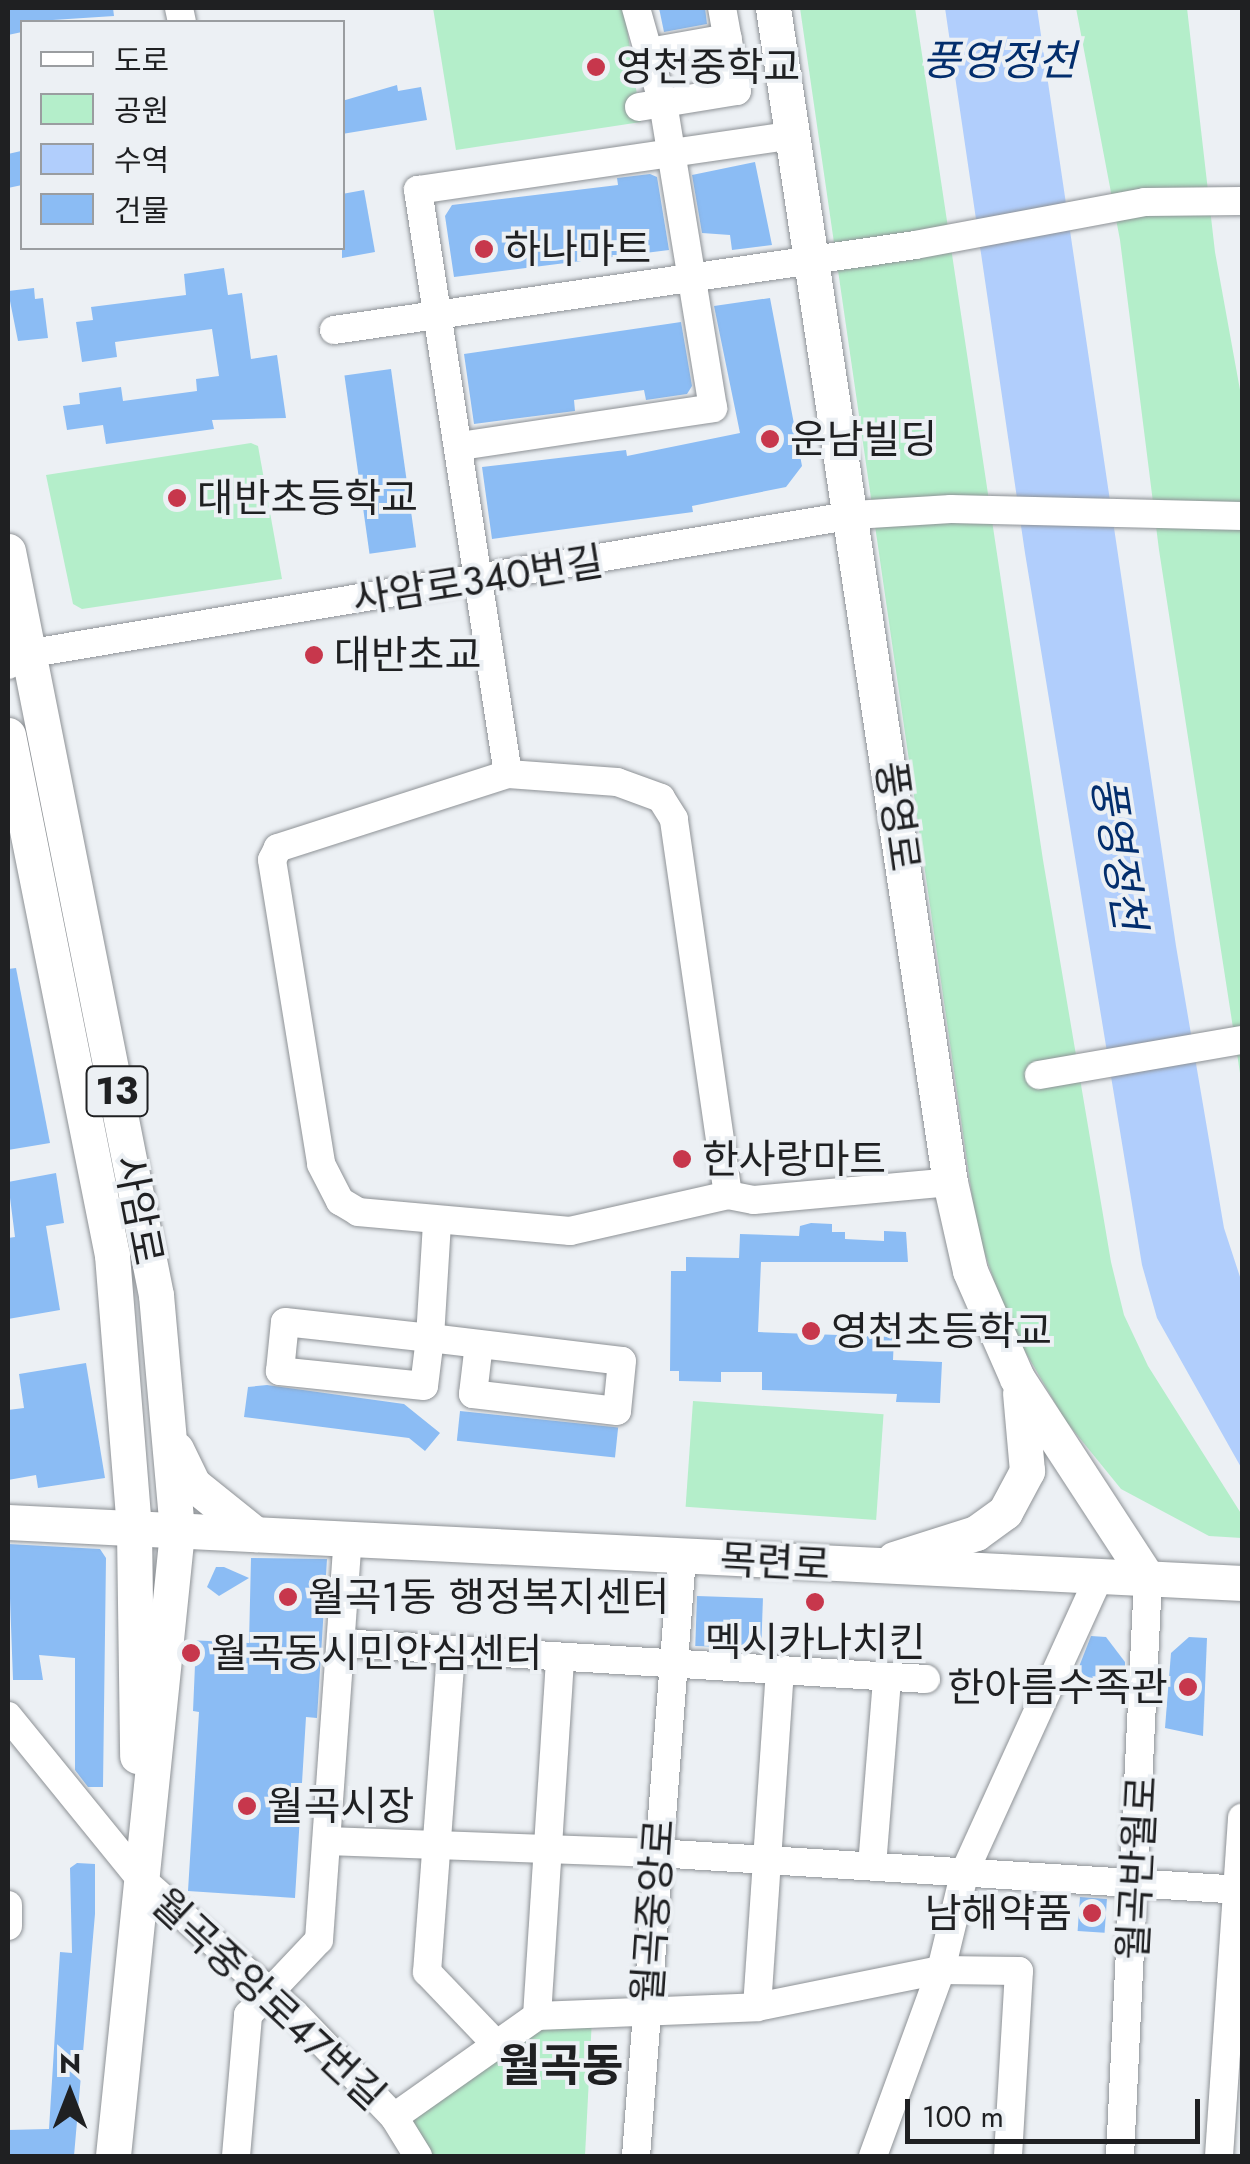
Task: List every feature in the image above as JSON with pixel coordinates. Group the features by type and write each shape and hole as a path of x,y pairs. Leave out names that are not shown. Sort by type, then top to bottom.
{"main road":[{"name":"풍영로","path":"774,8 854,515 950,1182 970,1271 994,1337 1017,1378 1148,1579"},
{"name":"사암로","path":"8,551 20,659 156,1295 177,1532 113,2156"},
{"name":"사암로","path":"8,735 112,1255 134,1531 139,1877"},
{"path":"863,1567 976,1533 1005,1512 1027,1470 1017,1378"},
{"path":"168,1429 193,1484 256,1534"},
{"name":"목련로","path":"8,1522 1242,1583"},
{"path":"172,1604 191,1566 218,1544 256,1534"}],"street":[{"path":"460,446 713,408 673,153 651,106 649,52 636,8"},
{"path":"651,106 738,91 722,8"},
{"path":"649,52 728,38"},
{"path":"508,774 482,580 418,190 793,136"},
{"path":"334,330 916,245 1145,202 1242,200"},
{"name":"사암로340번길","path":"20,659 854,515 951,509 1242,516"},
{"path":"728,1196 671,811 650,791 617,782 508,774 278,848 272,860 328,1185 358,1212 437,1223 570,1231 728,1196 773,1199 950,1182"},
{"path":"1040,1074 1242,1040"},
{"path":"437,1223 430,1338 424,1386 280,1371 286,1322 430,1338 622,1361 616,1411 473,1394 479,1344"},
{"path":"236,2156 248,2015 319,1940 348,1537"},
{"name":"월곡중앙로","path":"636,2156 656,1852 682,1556"},
{"path":"872,2156 942,1970 965,1872 1099,1577"},
{"name":"월곡반월로","path":"1120,2156 1138,1882 1148,1579"},
{"path":"340,1643 560,1660 926,1680"},
{"path":"452,1653 427,1972 498,2046"},
{"path":"560,1660 537,2016 646,2008 757,2007 942,1970 1019,1971 1008,2156"},
{"path":"757,2007 780,1671"},
{"path":"872,1866 887,1678"},
{"name":"월곡중앙로47번길","path":"11,1727 139,1877 270,1993 394,2117 537,2016"},
{"path":"1220,2156 1241,1890 1242,1818"},
{"path":"328,1841 656,1852 1241,1890"},
{"path":"8,1905 8,1926"},
{"path":"394,2117 418,2156"}],"green space":[{"name":"영천중학교","path":"433,8 624,8 641,122 456,150"},
{"path":"800,8 915,8 1043,860 1111,1262 1124,1315 1148,1366 1242,1515 1242,1538 1209,1536 1121,1489 1065,1420 1008,1322 977,1230"},
{"path":"1076,8 1187,8 1215,252 1242,401 1242,1086 1159,550 1120,240"},
{"path":"251,443 258,446 282,579 82,609 73,604 46,475"},
{"path":"693,1401 884,1414 876,1520 686,1507"},
{"path":"592,2018 585,2156 426,2156 403,2119 540,2021"}],"water":[{"name":"풍영정천","path":"945,8 1037,8 1176,946 1224,1228 1242,1283 1242,1469 1157,1318 1142,1265 1025,553"}],"building":[{"path":"8,8 113,8 114,16 20,20 20,32 8,35"},
{"name":"영천중학교","path":"659,8 705,8 707,24 664,32"},
{"path":"397,85 398,91 421,87 427,120 345,134 345,100"},
{"path":"20,151 20,185 8,188 8,154"},
{"path":"755,162 772,245 732,250 730,235 702,233 692,175"},
{"path":"650,174 657,177 669,250 454,277 445,216 452,205 618,185 617,178"},
{"path":"364,190 375,252 342,258 345,193"},
{"path":"224,268 228,295 242,293 251,359 277,355 286,418 212,420 214,429 106,444 103,425 67,430 63,406 80,404 79,393 121,387 123,401 197,391 196,379 219,376 212,329 115,342 117,357 82,362 76,322 93,320 91,307 186,295 184,274"},
{"path":"34,288 35,299 43,298 48,338 18,341 8,291"},
{"path":"770,298 802,466 786,487 692,506 693,512 492,539 482,467 626,450 627,456 740,433 714,306"},
{"path":"681,322 692,386 687,394 646,400 644,390 574,400 575,411 474,424 464,354"},
{"path":"391,369 416,547 370,554 344,376"},
{"path":"16,968 50,1143 8,1150 8,969"},
{"path":"56,1173 64,1223 46,1226 60,1310 8,1319 8,1238 15,1237 8,1182"},
{"path":"832,1224 832,1232 845,1232 845,1239 884,1241 884,1231 906,1232 908,1262 761,1262 758,1332 894,1337 893,1360 942,1362 940,1403 896,1402 897,1394 762,1390 762,1372 721,1372 721,1382 679,1381 679,1371 670,1371 671,1271 686,1271 686,1257 739,1258 740,1234 799,1236 800,1226"},
{"path":"86,1363 105,1478 38,1488 36,1475 8,1480 8,1410 24,1408 19,1374"},
{"path":"267,1385 404,1404 440,1433 425,1451 409,1438 244,1417 248,1387"},
{"path":"460,1411 618,1428 615,1457 457,1441"},
{"path":"8,1544 100,1549 106,1558 103,1787 88,1787 75,1770 75,1658 39,1655 43,1680 13,1680"},
{"path":"251,1558 327,1559 317,1718 306,1717 295,1898 188,1891 199,1712 193,1711 195,1665 186,1664 188,1640 249,1643"},
{"path":"216,1567 249,1578 219,1596 207,1587"},
{"path":"697,1596 763,1598 761,1648 695,1646"},
{"path":"1091,1636 1106,1637 1125,1662 1125,1681 1075,1677"},
{"path":"1189,1637 1207,1638 1203,1736 1165,1728 1171,1653"},
{"path":"77,1863 95,1864 95,1914 74,2156 8,2156 8,2130 49,2129 60,1952 72,1953 70,1868"},
{"name":"남해약품","path":"1080,1897 1107,1899 1105,1933 1078,1931"}],"place":[{"name":"영천중학교","path":"596,67"},
{"name":"하나마트","path":"484,249"},
{"name":"운남빌딩","path":"770,439"},
{"name":"대반초등학교","path":"177,498"},
{"name":"대반초교","path":"314,655"},
{"name":"한사랑마트","path":"682,1159"},
{"name":"영천초등학교","path":"811,1331"},
{"name":"월곡1동 행정복지센터","path":"288,1597"},
{"name":"멕시카나치킨","path":"815,1602"},
{"name":"월곡동시민안심센터","path":"191,1653"},
{"name":"한아름수족관","path":"1188,1687"},
{"name":"월곡시장","path":"247,1806"},
{"name":"남해약품","path":"1092,1913"}],"district":[{"name":"월곡동","path":"561,2066"}]}
